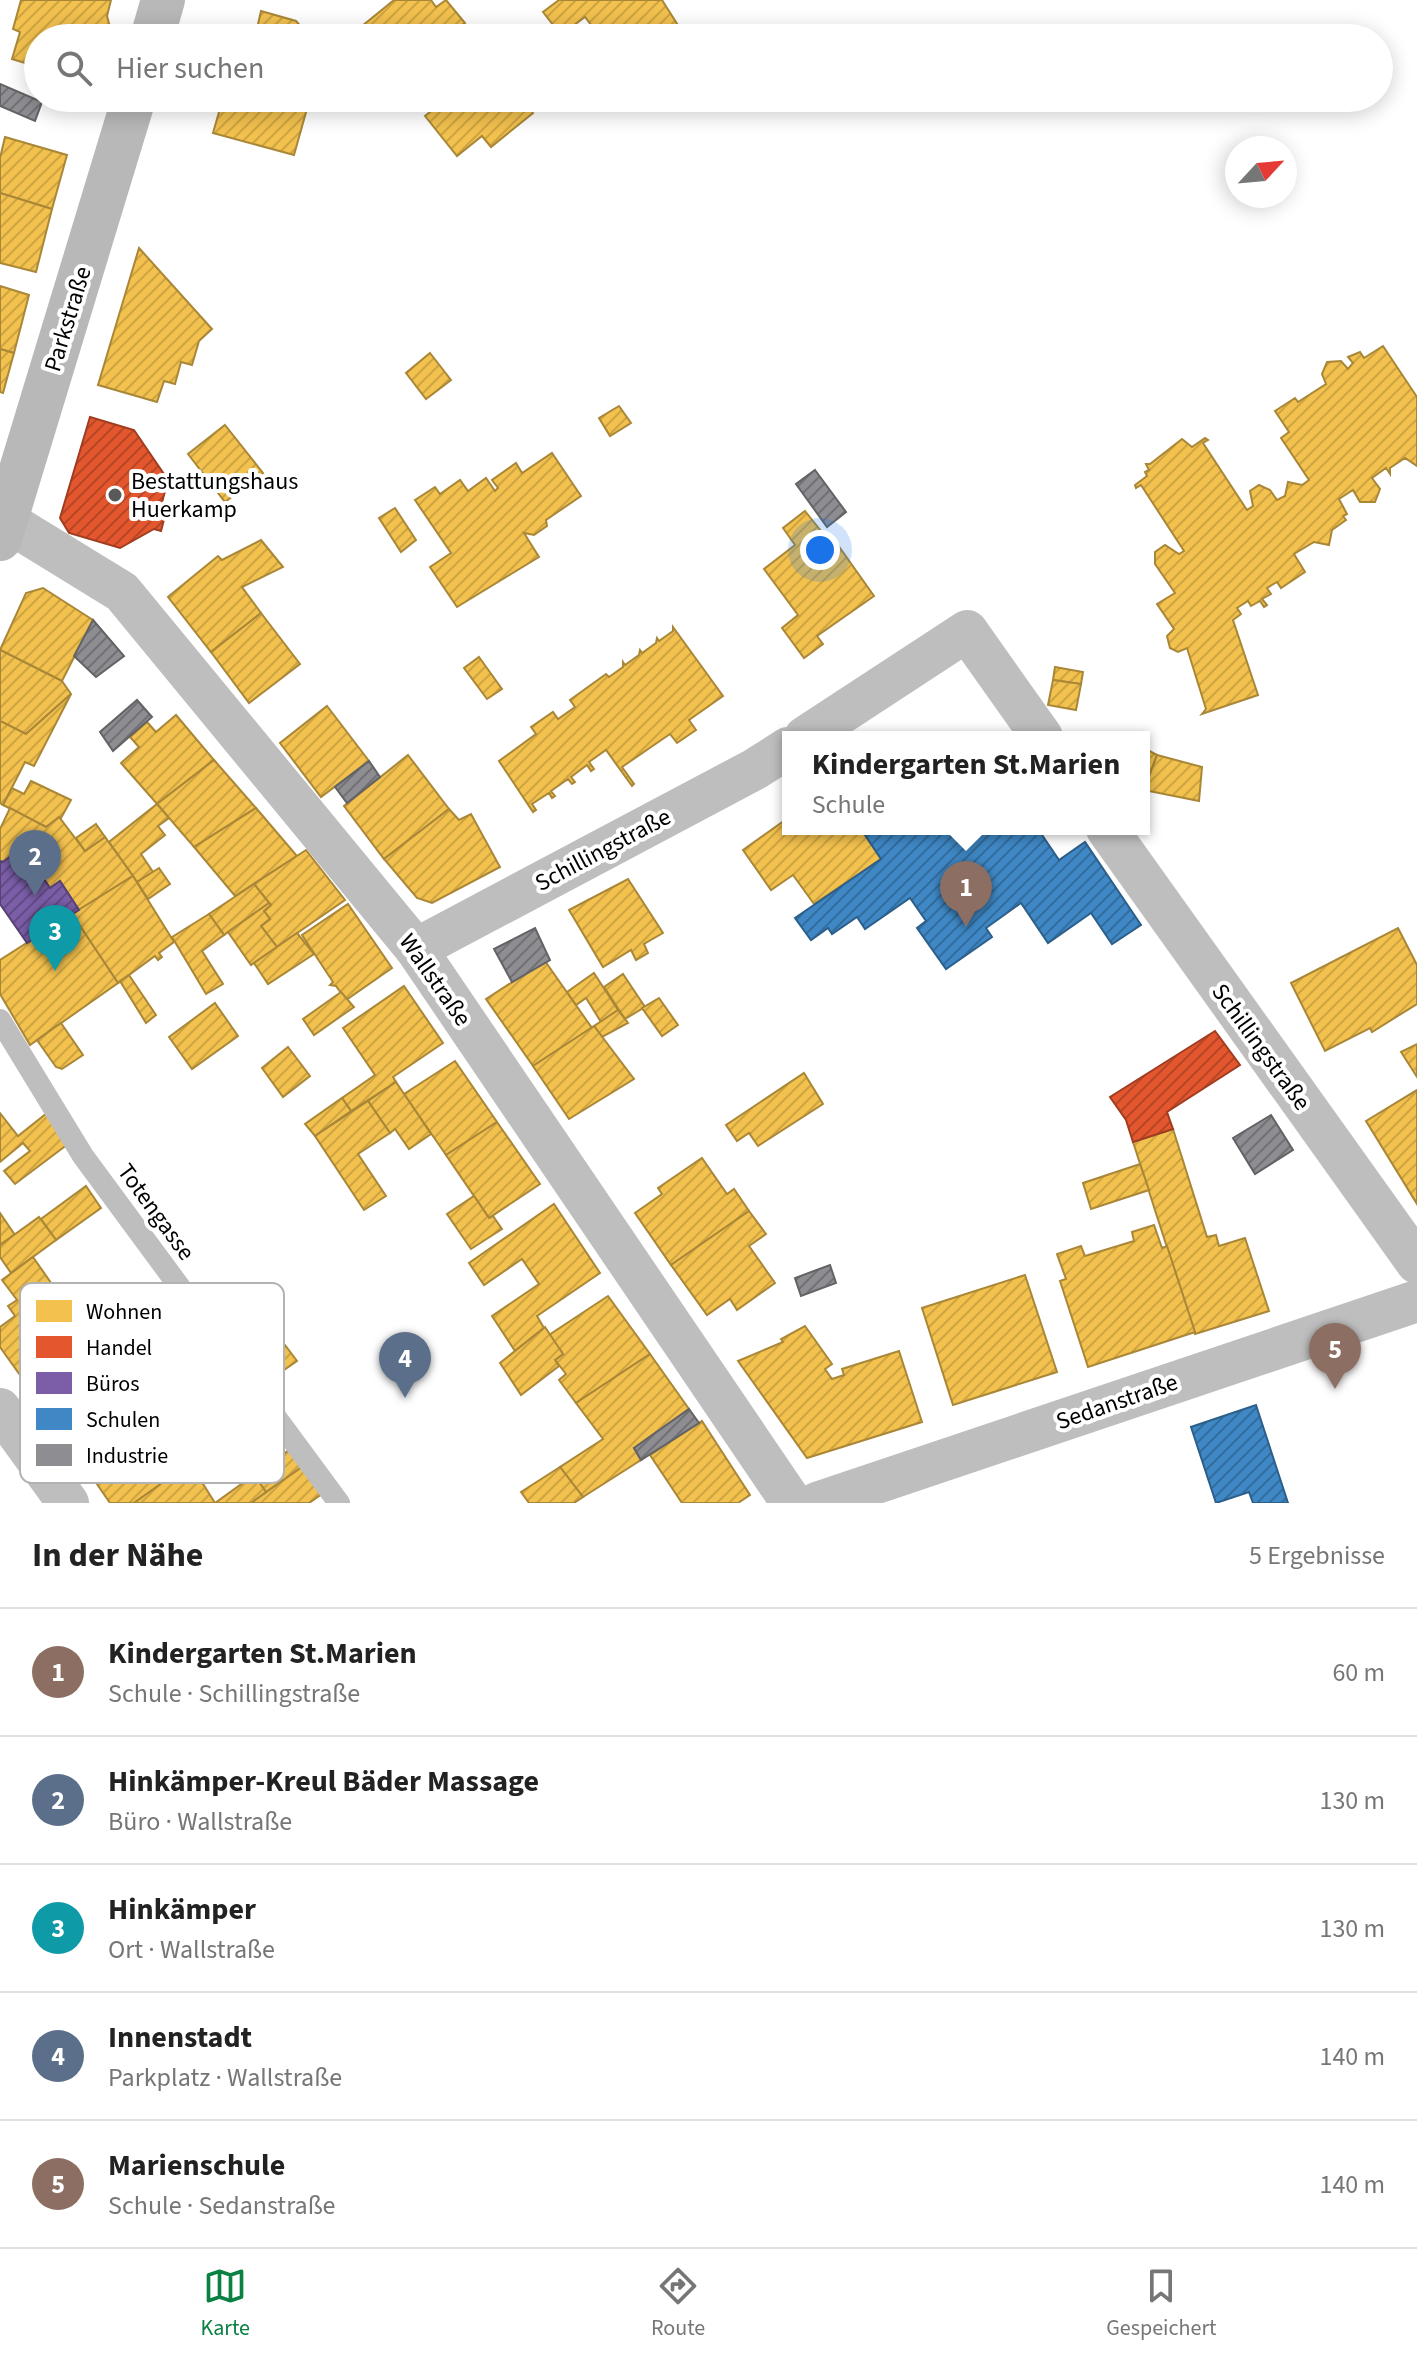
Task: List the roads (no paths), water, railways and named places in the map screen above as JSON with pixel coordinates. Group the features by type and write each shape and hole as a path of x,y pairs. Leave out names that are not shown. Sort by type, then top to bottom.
{"street":[{"path":"156,24 163,0"},
{"name":"Parkstraße","path":"4,531 130,112"},
{"name":"Wallstraße","path":"4,531 122,592 416,949 792,1503"},
{"path":"814,731 967,631 1038,731"},
{"name":"Schillingstraße","path":"416,949 782,752"},
{"name":"Schillingstraße","path":"1111,835 1417,1263"},
{"name":"Sedanstraße","path":"817,1503 1417,1301"},
{"path":"0,1409 20,1437"},
{"path":"54,1483 68,1503"}],"lane":[{"name":"Totengasse","path":"0,1020 83,1156 177,1283"},
{"name":"Totengasse","path":"284,1428 339,1503"}],"place":[{"name":"Bestattungshaus Huerkamp","path":"115,495"},
{"name":"Hinkämper-Kreul Bäder Massage","path":"35,896"},
{"name":"Kindergarten St.Marien","path":"966,927"},
{"name":"Hinkämper","path":"55,971"},
{"name":"Marienschule","path":"1335,1389"},
{"name":"Innenstadt","path":"405,1398"}]}
